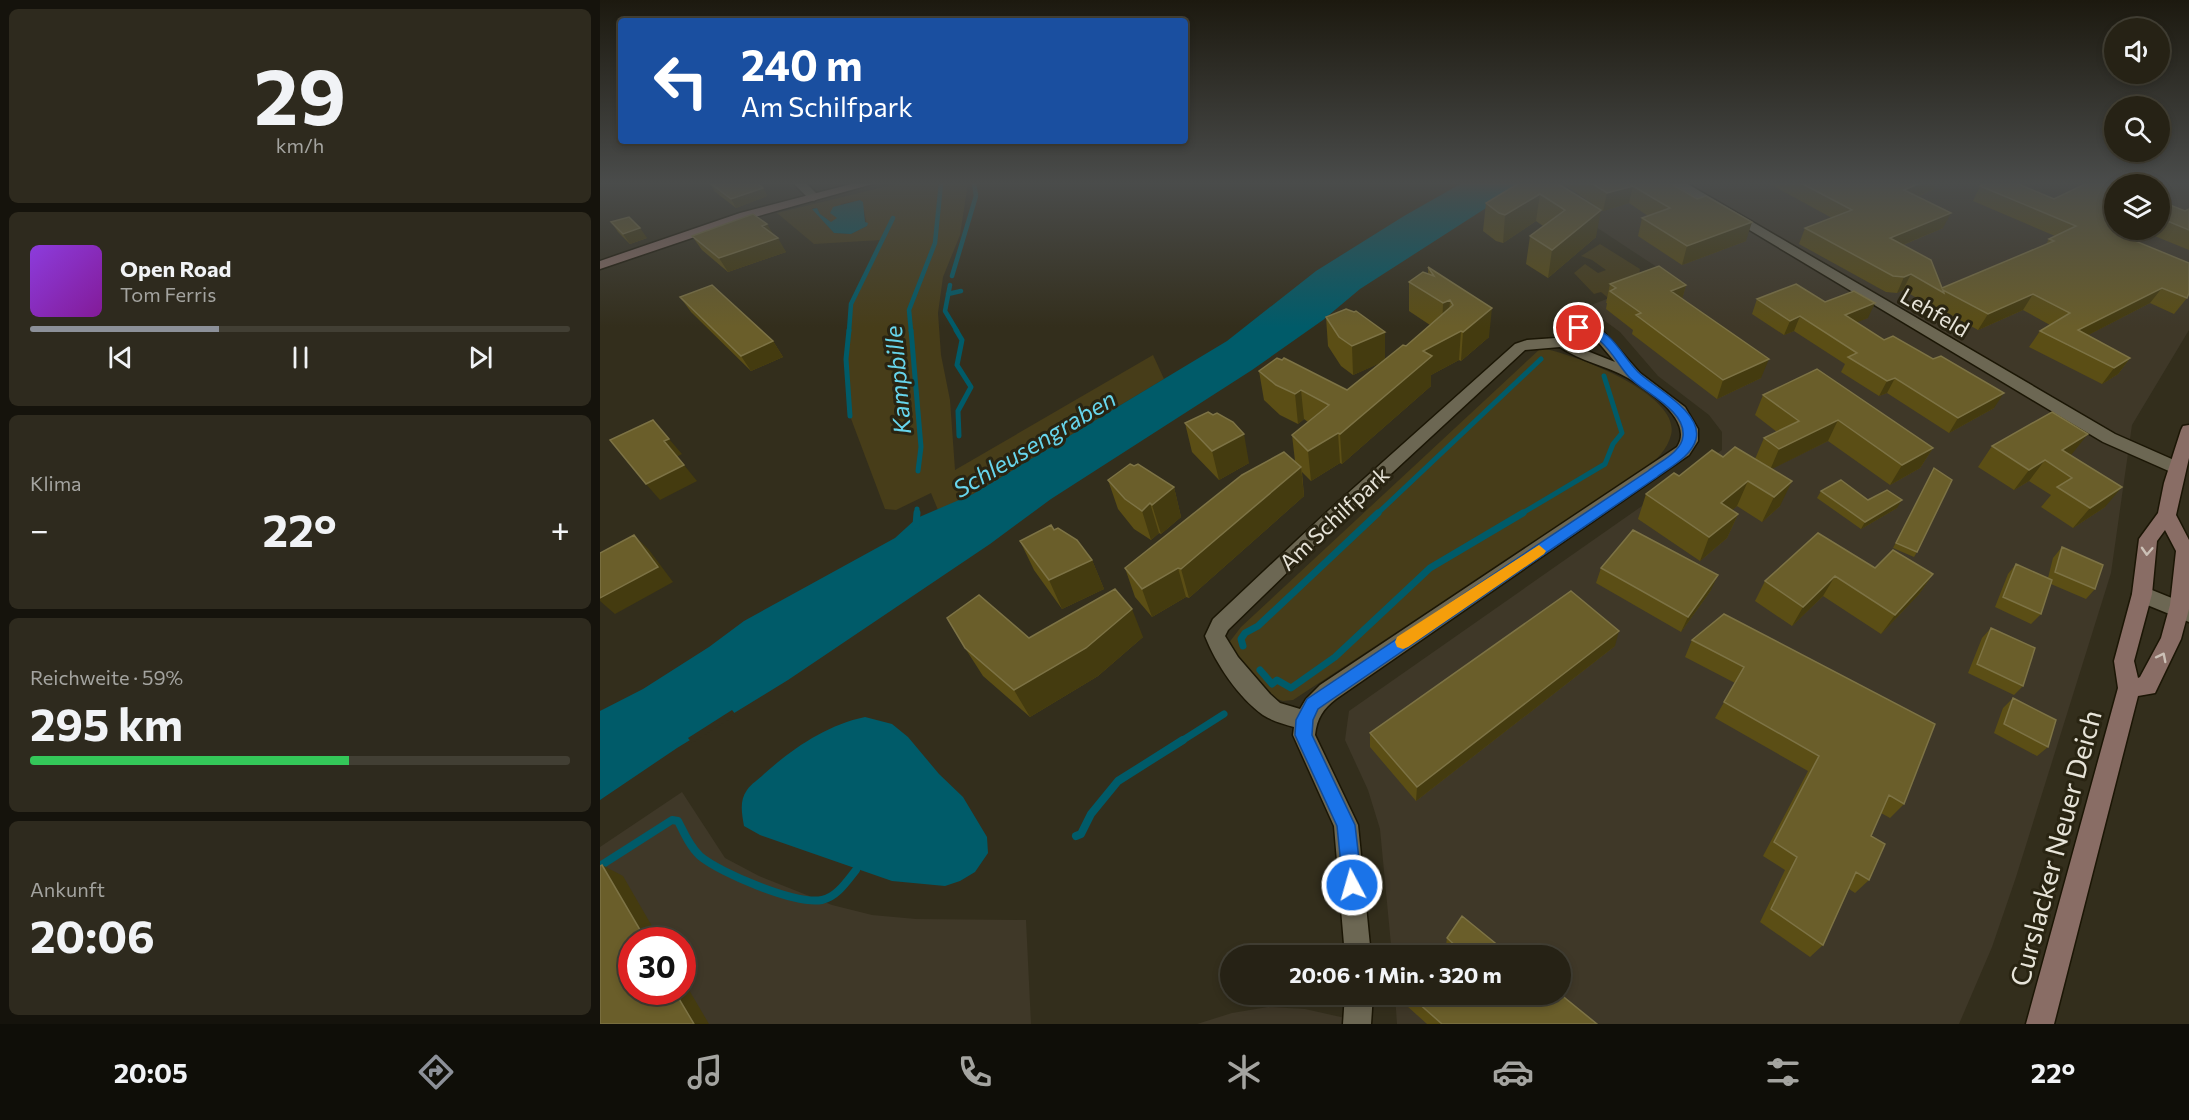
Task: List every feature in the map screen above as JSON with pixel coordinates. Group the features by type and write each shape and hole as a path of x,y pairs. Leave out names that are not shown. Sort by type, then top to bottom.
{"main road":[{"path":"600,265 701,231"},
{"name":"Curslacker Neuer Deich","path":"2040,1024 2129,688 2124,661 2142,594 2148,539 2167,515 2177,468 2189,430"},
{"path":"2129,688 2147,686 2184,612 2185,551 2167,515"}],"street":[{"name":"Lehfeld","path":"1758,231 2109,438 2177,468"},
{"name":"Am Schilfpark","path":"1563,342 1564,334 1570,330 1579,328 1598,333 1634,375 1677,407 1690,430 1690,439 1683,451 1328,692 1313,704 1304,720 1270,708 1218,648 1215,636 1220,625 1334,516 1520,347 1527,344 1563,342 1577,352 1634,375"},
{"path":"2142,594 2184,612"},
{"path":"1304,720 1304,735 1346,825 1357,945"},
{"path":"1356,1024 1358,1005"}],"shaded area":[{"path":"798,231 832,231 834,233 851,234 857,231 961,231 943,277 938,313 941,355 950,400 955,470 1153,355 1164,379 973,494 938,510 931,493 896,510 885,509 850,416 846,359 851,304 881,240 814,244"},
{"path":"1602,231 2104,231 2104,240 2170,240 2170,231 2189,231 2189,330 2132,425 2111,573 2016,877 1992,947 1959,1024 1397,1024 1396,1005 1571,1005 1571,945 1391,945 1380,829 1368,790 1345,740 1349,711 1722,450 1722,432 1709,415 1658,376 1620,332 1586,307 1669,275"},
{"path":"1600,244 1640,269 1639,275 1643,283 1607,297 1601,292 1594,294 1574,273 1585,264 1598,273 1606,270 1592,260 1581,256"},
{"path":"1541,348 1576,358 1621,378 1643,391 1660,405 1670,420 1671,435 1661,454 1635,476 1293,700 1283,701 1274,698 1228,644 1241,627"},
{"path":"682,792 725,858 759,876 832,905 872,915 916,919 1026,920 1031,1024 600,1024 600,847"},
{"path":"1268,1007 1305,1009 1372,1024 1197,1024 1232,1013"}],"water":[{"path":"832,231 857,231 851,234 834,233"},
{"path":"1380,231 1451,231 1360,289 1323,320 1252,370 1051,499 990,544 788,680 677,748 600,800 600,711 643,689 709,647 744,621 895,538 917,518 973,494 1227,341 1316,271"},
{"path":"865,717 892,724 908,737 939,774 963,797 987,837 988,853 975,872 960,881 945,886 892,881 760,835 744,826 743,799 753,784 787,755 811,739 837,726"}],"pier":[{"path":"732,710 736,715 692,743 688,738"}],"building":[{"path":"706,231 768,231 778,238 719,258 692,236"},
{"path":"1537,231 1576,231 1552,250 1530,236"},
{"path":"1663,231 1728,231 1687,246"},
{"path":"1810,231 1908,231 1890,238 1931,260 1942,288 2054,241 2049,239 2066,231 2104,231 2104,240 2133,240 2189,263 2189,293 2187,298 2162,288 2078,330 2130,358 2114,368 2040,331 2070,313 2033,294 1988,314 1911,274 1904,277 1893,276"},
{"path":"1659,266 1686,285 1671,291 1769,359 1723,380 1636,315 1641,313 1610,291 1616,288 1610,284"},
{"path":"1428,267 1492,308 1463,332 1423,351 1432,356 1340,434 1338,433 1308,451 1292,435 1329,405 1301,390 1295,394 1276,385 1259,371 1277,358 1282,360 1284,358 1347,390 1403,345 1406,346 1453,305 1450,300 1443,303 1409,282 1423,272 1434,276"},
{"path":"1796,284 1825,302 1854,291 1875,303 1845,315 1884,340 1893,336 1933,359 1941,356 2004,393 1958,418 1895,378 1887,381 1848,357 1857,353 1800,316 1790,321 1757,299"},
{"path":"712,285 773,341 741,356 680,297"},
{"path":"1346,309 1356,311 1385,332 1352,346 1339,337 1326,317"},
{"path":"1817,369 1933,448 1902,465 1838,420 1779,449 1764,438 1799,421 1763,395"},
{"path":"1208,412 1213,415 1217,413 1233,422 1244,434 1212,451 1185,423"},
{"path":"2052,412 2088,434 2062,450 2122,487 2090,508 2057,487 2072,478 2045,460 2029,470 1992,446"},
{"path":"653,420 669,439 664,441 684,465 646,484 610,440"},
{"path":"1735,447 1792,481 1774,497 1748,481 1721,503 1738,514 1709,537 1646,494 1674,473 1679,476 1712,450 1723,457"},
{"path":"1284,452 1301,467 1181,569 1178,568 1142,589 1125,568 1242,475"},
{"path":"1130,464 1134,466 1138,464 1174,487 1142,511 1125,499 1108,480"},
{"path":"1934,468 1952,480 1917,552 1896,543"},
{"path":"1841,480 1868,500 1887,490 1902,500 1865,522 1821,491"},
{"path":"1051,525 1054,530 1058,528 1077,540 1092,560 1049,580 1020,541"},
{"path":"1633,530 1718,575 1688,617 1601,568"},
{"path":"1818,533 1875,568 1893,550 1933,574 1895,615 1835,576 1803,607 1765,581"},
{"path":"634,535 658,567 600,598 600,553"},
{"path":"2062,547 2103,565 2095,589 2055,572"},
{"path":"2016,564 2052,580 2041,614 2003,597"},
{"path":"1115,589 1132,609 1086,648 1014,690 965,648 947,618 979,595 1029,638"},
{"path":"1571,591 1619,631 1417,787 1370,733"},
{"path":"1724,614 1935,724 1904,804 1889,795 1871,836 1885,844 1869,880 1856,872 1823,945 1771,909 1797,857 1774,842 1819,756 1724,702 1744,667 1692,640"},
{"path":"1991,628 2035,648 2023,686 1977,664"},
{"path":"2013,698 2056,720 2048,747 2004,724"},
{"path":"602,865 638,927 618,927 618,1005 683,1005 694,1024 600,1024 600,866"},
{"path":"1462,916 1498,945 1455,945 1447,938"},
{"path":"1571,1003 1597,1024 1442,1024 1420,1005 1571,1005"}],"waterway":[{"path":"849,331 851,304 887,231"},
{"name":"Kampbille","path":"911,331 909,310 935,243 936,231"},
{"path":"952,276 966,231"},
{"path":"948,294 950,285"},
{"path":"948,294 961,291"},
{"path":"948,294 945,311 957,331"},
{"path":"849,330 846,359 850,416"},
{"name":"Kampbille","path":"911,330 921,447 918,471"},
{"path":"956,330 962,340 957,365 971,387 958,411 959,436"},
{"path":"1377,514 1541,359"},
{"path":"1521,514 1605,464 1613,444 1622,433 1604,376"},
{"name":"Kampbille","path":"916,525 917,513"},
{"path":"1243,646 1241,639 1245,633 1258,626 1378,513"},
{"path":"1260,670 1272,684 1277,680 1291,688 1335,657 1430,568 1523,513"},
{"path":"1180,742 1224,714"},
{"path":"1076,836 1081,834 1091,814 1118,781 1183,740"},
{"path":"600,866 672,820 678,821 693,848 710,863 741,879 795,898 822,900 832,896 856,870"}],"slow traffic":[{"path":"1403,642 1539,551"}],"route":[{"path":"1352,885 1346,825 1304,735 1304,720 1313,704 1652,474 1683,451 1690,439 1690,430 1677,407 1634,375 1598,333 1579,328"}],"water label":[{"name":"Schleusengraben","path":"1034,443"}]}
